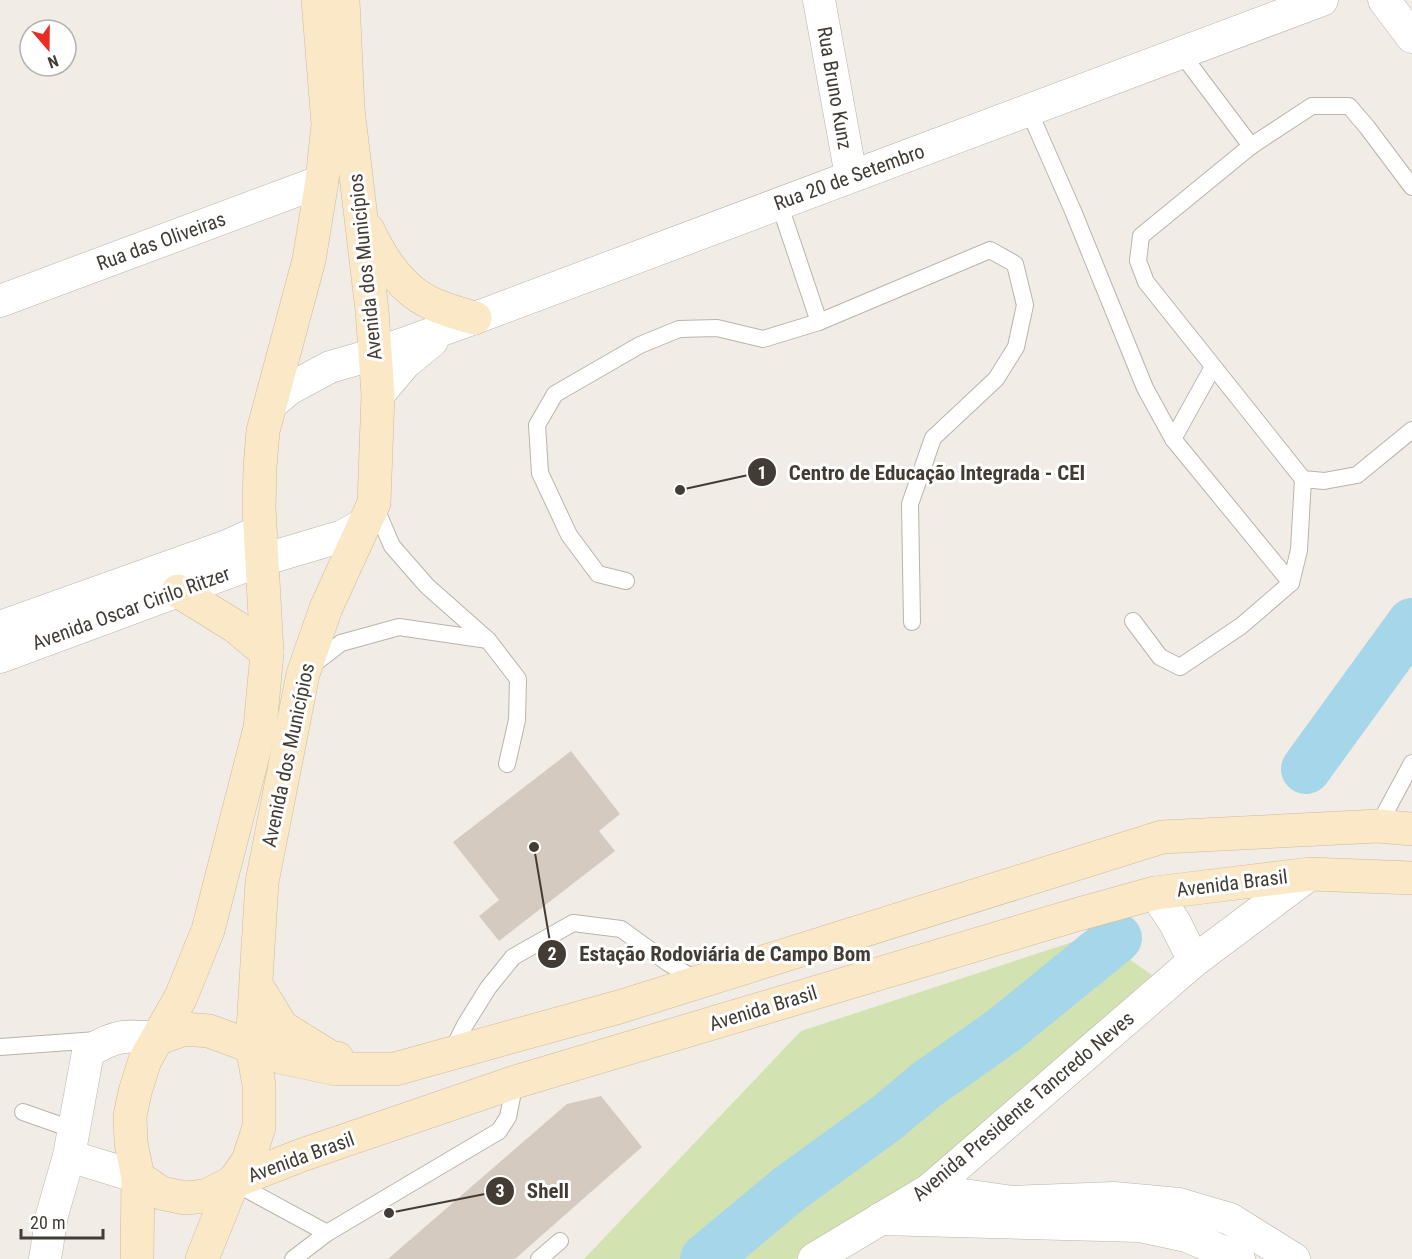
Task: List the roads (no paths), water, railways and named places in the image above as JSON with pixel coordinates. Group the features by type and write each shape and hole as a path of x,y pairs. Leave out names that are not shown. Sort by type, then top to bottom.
{"main road":[{"name":"Avenida dos Municípios","path":"137,1259 138,1177 131,1143 130,1116 135,1092 146,1060 180,997 208,930 260,728 267,653 259,487 263,431 309,260 321,181 328,124 318,0"},
{"name":"Avenida dos Municípios","path":"202,1259 233,1182 248,1161 259,1127 259,1085 252,1046 262,882 303,674 326,608 369,513 378,395 372,310 348,109 343,0"},
{"path":"361,216 379,254 408,289 433,305 475,318"},
{"path":"178,591 236,627 267,653"},
{"path":"159,1038 185,1029 209,1031 280,1057 336,1069 395,1070 619,1007 1162,837 1378,826 1412,829"},
{"name":"Avenida Brasil","path":"233,1182 302,1155 515,1082 1155,893 1310,874 1412,878"},
{"path":"257,986 282,1027 330,1057 395,1070"},
{"path":"515,1082 515,1065 524,1053 619,1007"},
{"path":"138,1177 161,1193 185,1198 206,1196 233,1182"}],"street":[{"name":"Rua Bruno Kunz","path":"819,0 851,176"},
{"name":"Rua 20 de Setembro","path":"271,404 289,389 320,372 352,359 375,354 475,318 1322,0"},
{"path":"1384,0 1412,37"},
{"name":"Rua das Oliveiras","path":"0,301 321,181"},
{"path":"378,395 405,363 438,337 475,318"},
{"path":"261,546 344,536 369,513"},
{"name":"Avenida Oscar Cirilo Ritzer","path":"0,657 66,618 136,592 227,546 261,546"},
{"name":"Avenida Oscar Cirilo Ritzer","path":"136,592 178,591 261,546"},
{"name":"Avenida Oscar Cirilo Ritzer","path":"0,627 66,618"},
{"name":"Avenida Presidente Tancredo Neves","path":"814,1259 929,1190 1194,961 1310,874"},
{"path":"1155,893 1175,923 1194,961"},
{"path":"45,1259 52,1215 71,1143 88,1052 107,1040 129,1035 159,1038"},
{"path":"71,1143 138,1177"},
{"path":"929,1190 1013,1202 1114,1198 1179,1204 1230,1219 1294,1259"},
{"path":"880,1219 1140,1226 1187,1236 1239,1259"}],"lane":[{"path":"1182,53 1251,146"},
{"path":"1133,621 1160,657 1180,667 1242,626 1291,583 1299,550 1303,479 1146,282 1138,261 1141,236 1251,146 1312,106 1348,106 1367,127 1412,187"},
{"path":"1029,111 1073,211 1145,388 1173,439 1291,583"},
{"path":"779,203 819,322"},
{"path":"626,581 598,574 569,535 540,473 537,425 555,394 640,345 679,329 717,328 763,339 819,322 990,250 1015,264 1025,305 1016,347 996,379 933,438 910,504 912,622"},
{"path":"1173,439 1213,367"},
{"path":"1303,479 1324,481 1357,475 1412,430"},
{"path":"369,513 392,546 427,586 488,640 518,679 517,720 507,764"},
{"path":"303,674 341,643 399,627 488,640"},
{"path":"1378,826 1412,763"},
{"path":"450,1054 488,988 513,957 573,923 621,929 668,963 699,981"},
{"path":"0,1047 107,1040"},
{"path":"293,1259 327,1233 498,1131 508,1117 515,1082"},
{"path":"23,1112 71,1143"},
{"path":"233,1182 327,1233"},
{"path":"539,1259 560,1241"}],"waterway":[{"path":"1306,769 1412,623"},
{"path":"705,1259 789,1189 888,1117 926,1085 1004,1030 1117,938"}],"place":[{"name":"Centro de Educação Integrada - CEI","path":"680,490"},
{"name":"Estação Rodoviária de Campo Bom","path":"534,847"},
{"name":"Shell","path":"389,1213"}]}
